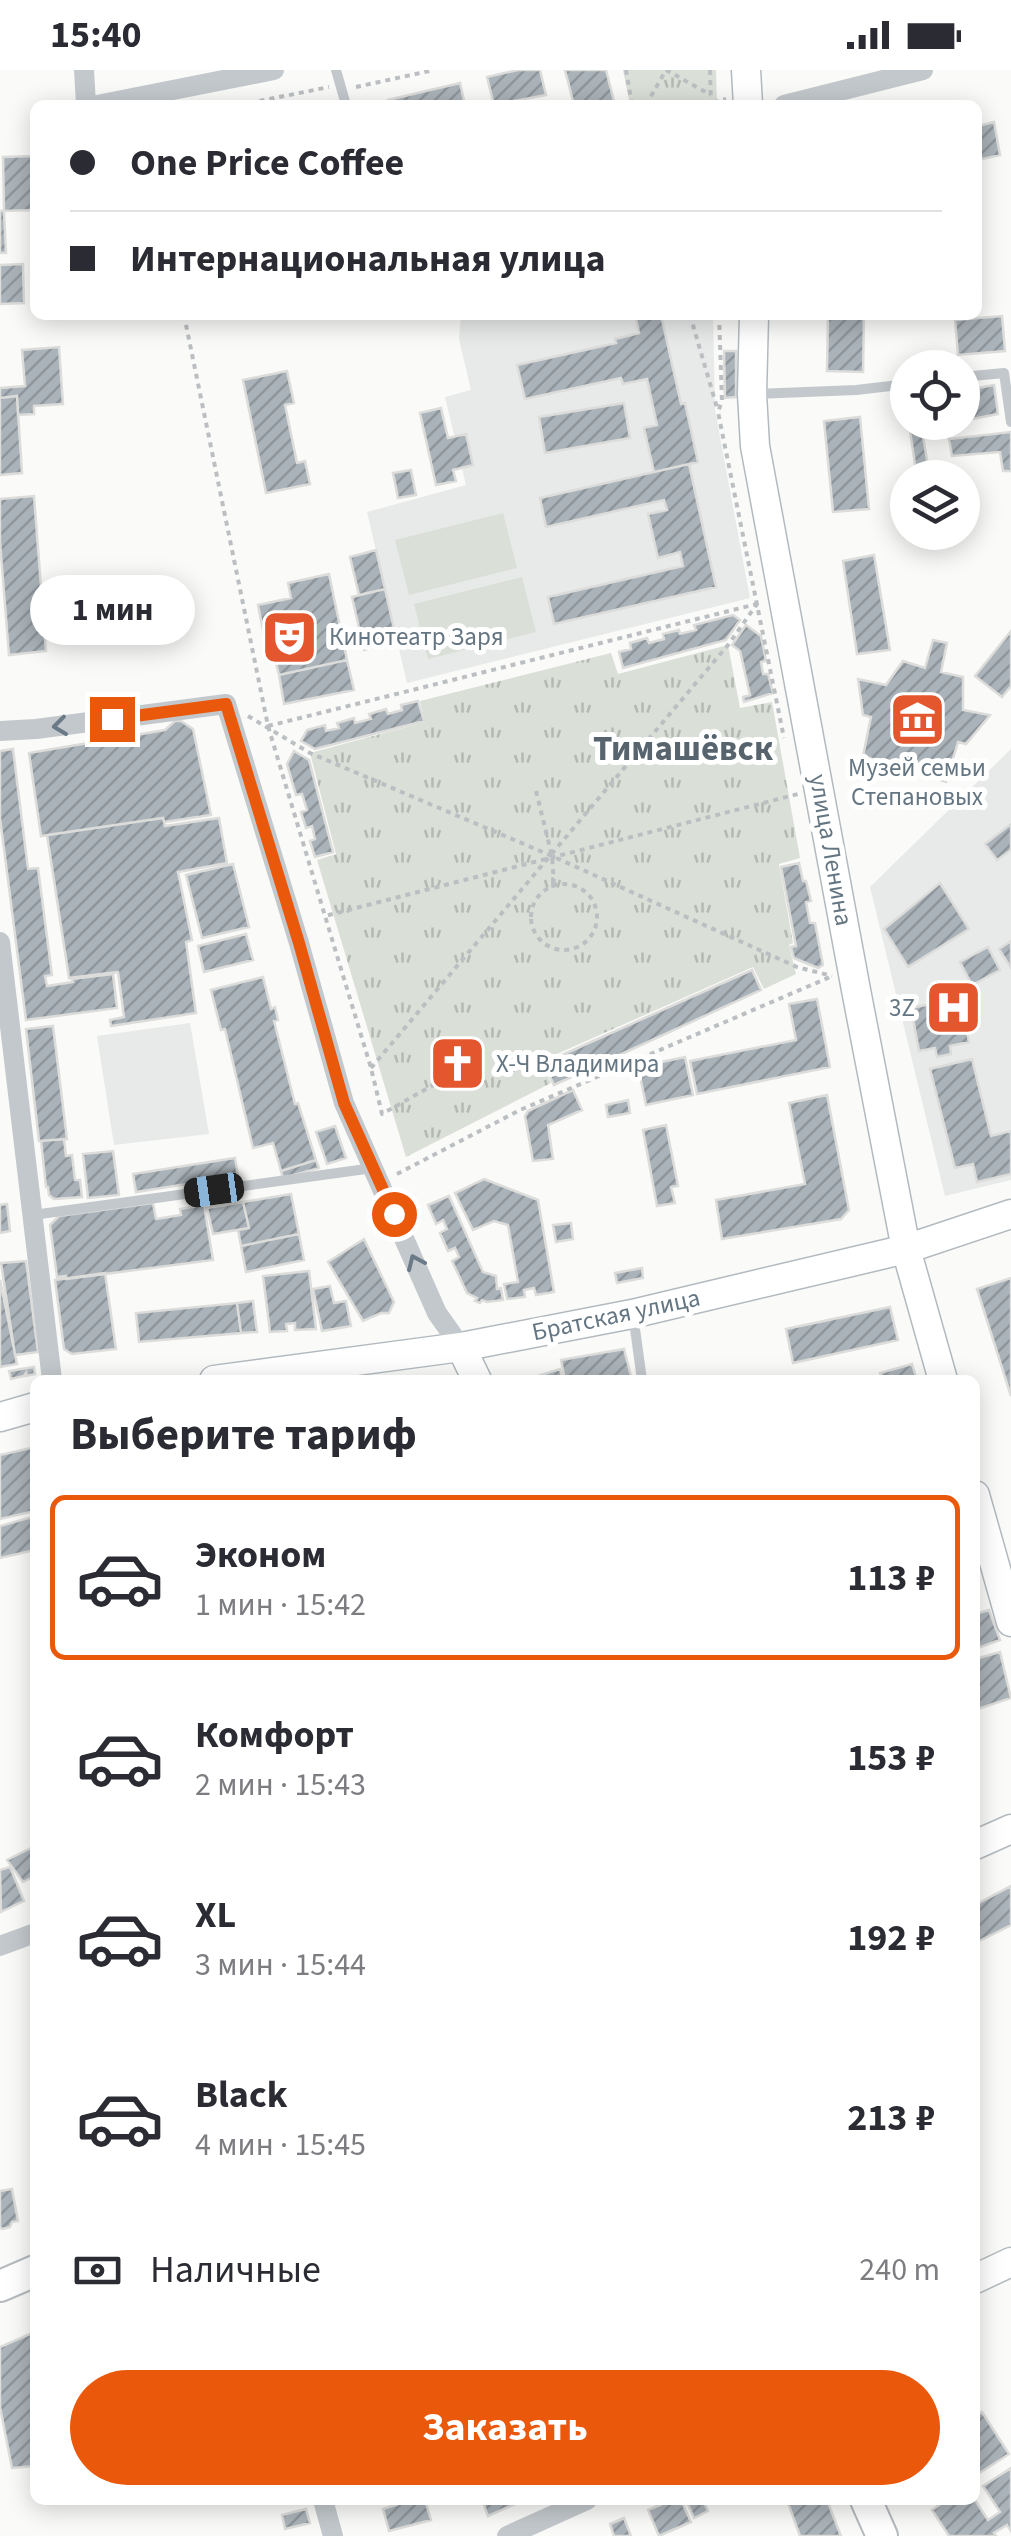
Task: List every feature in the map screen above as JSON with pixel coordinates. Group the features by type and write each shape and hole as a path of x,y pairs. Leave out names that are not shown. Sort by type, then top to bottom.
{"main road":[{"path":"746,70 748,100"},
{"name":"улица Ленина","path":"754,320 755,446 844,983 906,1249 942,1375"},
{"name":"Братская улица","path":"288,1375 347,1371 632,1314 906,1249 1011,1214"},
{"path":"461,1347 475,1375"},
{"path":"0,1417 30,1408"},
{"path":"980,1514 1011,1622"},
{"path":"980,1843 1011,1829"},
{"path":"980,2277 1011,2262"},
{"path":"0,2286 30,2273"},
{"path":"868,2505 882,2536"}],"street":[{"path":"84,70 86,100"},
{"path":"122,100 274,70"},
{"path":"804,100 922,70"},
{"path":"0,731 226,704 344,1103 437,1312 461,1347"},
{"path":"0,942 51,1375"},
{"path":"0,1946 30,1935"},
{"path":"324,2505 333,2536"},
{"path":"507,2536 576,2505"}],"lane":[{"path":"336,70 345,100"},
{"path":"980,375 1004,372 1011,422"},
{"path":"752,394 890,386"},
{"path":"32,1215 376,1175"},
{"path":"632,1314 641,1375"}],"path":[{"path":"626,70 631,100"},
{"path":"649,100 666,70 710,95"},
{"path":"709,100 710,70"},
{"path":"185,320 268,726 382,1114 435,1084"},
{"path":"691,320 718,412 784,738"},
{"path":"718,412 722,401 719,320"},
{"path":"268,726 757,604"},
{"path":"371,1068 728,645 757,604"},
{"path":"226,704 310,753 552,856 797,968 844,983"},
{"path":"536,791 552,856 554,885"},
{"path":"325,916 796,795"},
{"path":"554,885 577,886 587,892 598,913 592,935 575,949 553,949 536,937 532,927 532,907 544,890 554,885"},
{"path":"376,1175 520,1110 844,983"}],"shaded area":[{"path":"461,320 713,320 715,410 750,598 407,683 367,512 466,485 445,397 471,390 459,339"},
{"path":"1011,749 1011,1180 945,1196 870,887"},
{"path":"190,1023 209,1134 114,1145 97,1036"}],"green space":[{"path":"623,70 716,70 717,100 629,100"},
{"path":"503,513 517,568 409,595 395,540"},
{"path":"522,577 536,632 428,659 414,604"},
{"path":"728,645 740,708 772,702 800,858 779,864 796,974 764,989 753,967 541,1061 551,1083 406,1157 317,860 336,854 310,753 425,722 420,701 611,653 618,674"}],"building":[{"path":"540,70 546,95 493,100 487,77"},
{"path":"565,70 606,70 614,100 573,100"},
{"path":"460,83 464,100 388,100"},
{"path":"994,122 1000,155 982,159 982,125"},
{"path":"30,156 30,210 4,211 3,157"},
{"path":"0,211 4,211 6,253 0,253"},
{"path":"23,264 24,303 0,304 0,265"},
{"path":"1002,316 1005,351 958,350 955,320"},
{"path":"636,320 662,320 698,462 654,472 644,428 657,425 647,379 623,384 621,378 525,399 517,365 616,343 615,339 639,333"},
{"path":"828,320 864,320 863,372 827,371"},
{"path":"59,347 63,404 34,406 34,414 18,415 17,396 0,398 0,388 25,386 22,350"},
{"path":"724,351 736,351 736,397 725,398"},
{"path":"287,371 294,403 285,405 297,463 305,461 310,484 266,493 243,380"},
{"path":"994,385 998,414 980,418 980,388"},
{"path":"17,396 22,473 0,475 0,398"},
{"path":"624,403 630,438 545,453 539,417"},
{"path":"441,408 448,438 466,434 473,465 453,470 456,481 436,485 420,413"},
{"path":"860,417 869,509 833,512 824,421"},
{"path":"1011,432 1011,471 1003,471 1000,452 952,456 949,440 980,440 980,436"},
{"path":"911,440 924,440 927,460 914,460"},
{"path":"689,464 716,587 554,624 548,597 683,566 680,552 658,558 648,514 667,510 664,500 546,527 540,498"},
{"path":"411,470 416,495 398,498 393,473"},
{"path":"34,496 46,651 9,655 0,499"},
{"path":"376,550 385,589 359,595 350,557"},
{"path":"874,555 890,650 857,654 843,561"},
{"path":"329,574 347,660 279,675 274,655 268,656 258,605 291,598 288,583"},
{"path":"385,589 397,642 364,650 352,597"},
{"path":"733,615 740,620 726,640 623,668 619,652 631,649 630,643 664,639 663,634 696,630 694,625"},
{"path":"746,625 761,636 766,661 761,662 763,674 768,674 773,693 744,702 743,697 750,695 740,651 732,645"},
{"path":"1011,631 1011,686 1002,697 975,676"},
{"path":"933,640 947,643 941,672 963,677 963,710 990,715 966,744 958,742 946,782 863,756 871,717 863,715 858,679 886,685 903,661 925,668"},
{"path":"347,660 354,690 284,704 279,675"},
{"path":"418,701 424,721 315,749 301,741 307,730 325,725 326,731 339,728 337,723 371,719 369,714 386,709 388,714 402,710 401,705"},
{"path":"175,721 193,729 211,815 41,836 29,753 165,730"},
{"path":"13,749 28,869 38,868 52,975 45,976 47,986 113,974 117,1008 26,1020 0,818 0,751"},
{"path":"294,751 309,760 333,852 315,857 310,841 315,839 312,826 306,828 301,812 307,810 302,794 296,795 287,764"},
{"path":"163,818 165,826 219,818 227,863 178,872 192,940 186,942 196,1013 111,1026 110,1020 124,1017 118,972 69,978 47,835"},
{"path":"1011,824 1011,850 997,860 985,844"},
{"path":"799,863 811,901 806,902 810,923 815,923 823,965 818,968 794,958 791,947 796,946 781,867"},
{"path":"233,864 249,927 202,938 186,875"},
{"path":"940,883 969,929 908,967 884,929"},
{"path":"246,934 253,960 204,972 198,946"},
{"path":"1011,941 1011,968 999,949"},
{"path":"988,947 1000,970 972,985 960,962"},
{"path":"752,970 761,990 554,1085 544,1063"},
{"path":"263,977 271,1009 275,1007 278,1020 274,1021 295,1104 298,1103 316,1160 281,1171 273,1143 253,1148 225,1029 221,1030 211,990"},
{"path":"961,998 969,1042 950,1046 951,1054 937,1057 935,1048 919,1051 911,1008"},
{"path":"817,999 830,1067 697,1094 690,1061 796,1040 789,1004"},
{"path":"53,1026 67,1139 39,1141 26,1029"},
{"name":"Х-Ч Владимира","path":"459,1047 462,1053 468,1049 476,1062 469,1066 472,1071 445,1079 438,1067 449,1061 445,1054"},
{"path":"512,1052 522,1068 506,1078 496,1061"},
{"path":"685,1057 693,1095 646,1105 638,1067"},
{"path":"972,1059 991,1136 1011,1131 1011,1174 977,1182 973,1164 955,1168 930,1069"},
{"path":"573,1090 582,1110 548,1125 553,1159 533,1161 525,1116"},
{"path":"827,1095 849,1210 841,1219 722,1239 716,1200 805,1184 789,1103"},
{"path":"628,1100 630,1113 608,1117 606,1105"},
{"path":"666,1125 678,1186 671,1187 675,1203 657,1206 643,1130"},
{"path":"335,1126 346,1158 327,1164 316,1132"},
{"path":"64,1139 66,1156 72,1155 75,1180 80,1180 82,1197 54,1199 46,1187 41,1141"},
{"path":"113,1151 119,1195 88,1198 83,1154"},
{"path":"235,1158 238,1176 136,1192 133,1174"},
{"path":"316,1160 319,1168 283,1178 281,1171"},
{"path":"484,1179 538,1200 554,1292 536,1295 534,1288 524,1290 525,1297 507,1299 504,1284 518,1282 508,1225 494,1221 473,1230 455,1193"},
{"path":"291,1194 299,1234 241,1246 238,1230 249,1228 243,1202"},
{"path":"449,1196 483,1272 496,1276 503,1300 480,1303 467,1293 452,1261 459,1257 455,1248 448,1251 440,1233 447,1229 443,1220 436,1224 428,1205"},
{"path":"243,1202 249,1228 213,1234 207,1208"},
{"path":"153,1203 156,1219 181,1215 180,1209 204,1205 213,1260 57,1277 50,1225 59,1216"},
{"path":"7,1204 10,1231 0,1233 0,1205"},
{"path":"571,1223 573,1239 556,1242 553,1225"},
{"path":"299,1234 304,1260 246,1272 241,1246"},
{"path":"364,1239 394,1302 389,1313 363,1321 328,1262"},
{"path":"26,1261 38,1352 15,1355 1,1263"},
{"path":"642,1268 643,1278 617,1283 615,1273"},
{"path":"309,1271 316,1329 295,1330 295,1323 286,1324 287,1331 270,1332 263,1276"},
{"path":"105,1273 116,1349 72,1354 64,1349 55,1280"},
{"path":"1011,1278 1011,1396 977,1289"},
{"path":"0,1280 17,1364 0,1367"},
{"path":"330,1286 334,1303 346,1301 351,1326 322,1331 313,1289"},
{"path":"253,1301 257,1332 241,1333 237,1303"},
{"path":"237,1303 241,1333 139,1342 136,1313"},
{"path":"890,1307 898,1340 793,1363 786,1329"},
{"path":"624,1349 631,1375 564,1375 561,1360"},
{"path":"912,1364 915,1375 881,1375"},
{"path":"34,1367 35,1374 11,1379 9,1371"},
{"path":"560,1369 562,1375 541,1375"},
{"path":"30,1448 30,1512 0,1519 0,1455"},
{"path":"30,1518 30,1551 0,1558 0,1526"},
{"path":"989,1610 1000,1640 980,1647 980,1613"},
{"path":"1000,1652 1011,1698 980,1708 980,1658"},
{"path":"30,1848 30,1878 23,1882 7,1860"},
{"path":"10,1867 24,1901 1,1912 0,1870"},
{"path":"1011,1886 1011,1925 980,1940 980,1902"},
{"path":"12,2189 18,2221 2,2229 0,2191"},
{"path":"30,2334 30,2466 12,2468 0,2407 0,2347"},
{"path":"980,2413 1009,2454 980,2473"},
{"path":"1011,2468 1011,2531 1007,2525 994,2533 996,2536 949,2536 932,2510 940,2505 978,2505 988,2520 1000,2512 983,2486"},
{"path":"426,2505 431,2520 389,2531 383,2509"},
{"path":"484,2505 513,2505 488,2516"},
{"path":"660,2505 683,2505 691,2522 659,2536 648,2510"},
{"path":"688,2505 705,2505 708,2511 694,2518"},
{"path":"789,2505 829,2505 841,2536 800,2536"},
{"path":"306,2509 310,2523 285,2529 282,2515"},
{"path":"624,2518 631,2536 614,2536 610,2524"}],"place":[{"name":"Кинотеатр Заря","path":"290,637"},
{"name":"Музей семьи Степановых","path":"917,719"},
{"name":"3Z","path":"954,1008"},
{"name":"Х-Ч Владимира","path":"457,1064"}],"district":[{"name":"Тимашёвск","path":"683,749"}],"route":[{"path":"112,719 226,704 344,1103 394,1214"}]}
